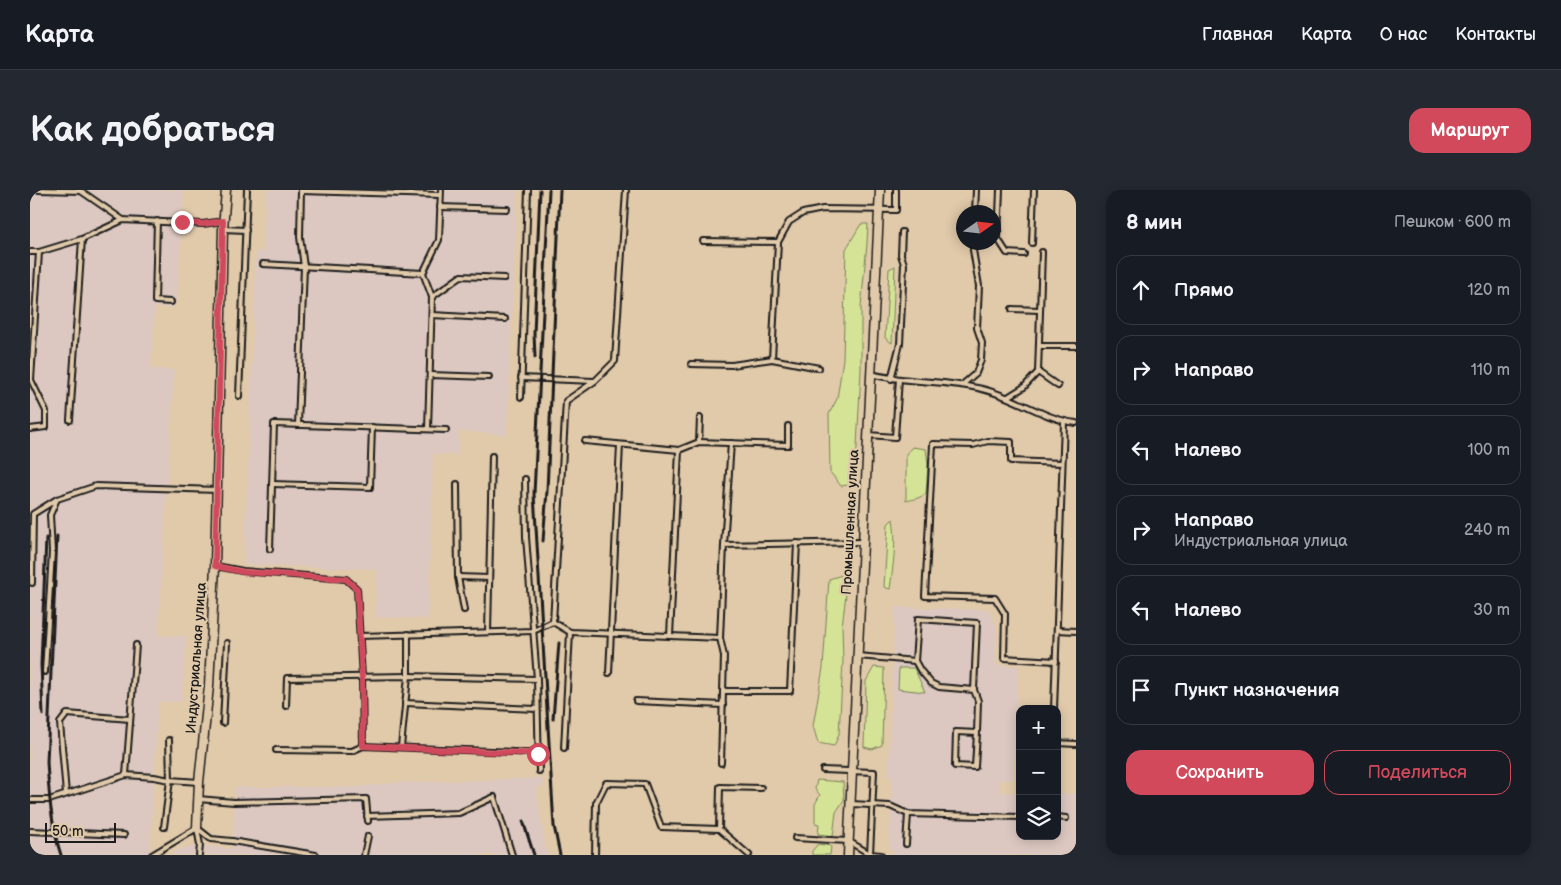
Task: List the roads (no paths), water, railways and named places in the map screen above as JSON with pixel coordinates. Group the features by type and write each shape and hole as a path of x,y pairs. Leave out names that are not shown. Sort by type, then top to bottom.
{"street":[{"name":"Индустриальная улица","path":"197,828 215,566 223,225 226,190"},
{"name":"Промышленная улица","path":"848,855 880,190"}],"lane":[{"path":"40,190 81,191 123,220"},
{"path":"239,396 248,190"},
{"path":"298,425 304,267 300,237 301,190 440,192 439,240 423,273 432,297 428,429"},
{"path":"520,397 528,190"},
{"path":"553,622 566,401 595,381 615,361 626,190"},
{"path":"772,359 778,242 789,222 803,213 823,209 896,210 896,190"},
{"path":"975,205 976,190"},
{"path":"999,205 1000,190"},
{"path":"1032,242 1034,190"},
{"path":"440,207 507,209"},
{"path":"30,252 39,252 82,239 123,220 223,225 246,230"},
{"path":"158,221 155,301 171,302"},
{"path":"891,379 900,344 904,264 901,255 902,232"},
{"path":"70,420 82,239"},
{"path":"703,240 778,242"},
{"path":"1001,245 1007,253 1024,254"},
{"path":"962,385 976,373 981,360 982,343 977,328 979,286 973,250"},
{"path":"30,429 46,427 46,411 31,380 39,252"},
{"path":"1008,397 1024,387 1038,372 1042,252"},
{"path":"263,264 423,273"},
{"path":"432,297 461,276 504,278"},
{"path":"1012,309 1040,310"},
{"path":"432,315 505,319"},
{"path":"1039,346 1076,346"},
{"path":"691,364 732,365 772,359 819,368"},
{"path":"1038,372 1058,386"},
{"path":"870,374 891,379 962,385 983,389 1008,397 1064,422 1076,423"},
{"path":"430,375 489,377"},
{"path":"521,378 595,381"},
{"path":"867,435 895,437 899,380"},
{"path":"699,442 700,418"},
{"path":"1054,705 1064,422"},
{"path":"270,549 274,424 446,430"},
{"path":"585,441 680,450 699,442 788,445 788,426"},
{"path":"272,484 370,488 372,427"},
{"path":"1056,661 1004,658 1005,614 995,598 925,596 933,444 973,445 988,441 1012,442 1011,461 1062,463"},
{"path":"721,763 724,656 720,638 731,443"},
{"path":"609,673 620,445"},
{"path":"670,636 680,450"},
{"path":"488,632 492,456"},
{"path":"525,479 526,537 536,679 539,771"},
{"path":"457,484 458,577 464,610"},
{"path":"32,583 31,514 57,499 96,486 217,490"},
{"path":"45,672 52,552 50,515 57,499"},
{"path":"724,545 862,542"},
{"path":"723,691 790,691 797,543"},
{"path":"215,566 243,572 346,579 357,589 362,678 363,746"},
{"path":"458,577 489,578"},
{"path":"974,690 939,688 931,683 920,670 915,661 918,619 977,623 974,690 978,702 977,733 975,767 955,766 956,732 977,733"},
{"path":"360,636 533,631 553,622"},
{"path":"553,622 570,632 720,638"},
{"path":"1057,630 1076,631"},
{"path":"564,748 570,632"},
{"path":"401,747 408,676 408,634"},
{"path":"223,723 226,643"},
{"path":"126,775 136,645"},
{"path":"857,656 915,661"},
{"path":"286,706 287,678 408,676 536,679"},
{"path":"636,701 723,705"},
{"path":"405,703 537,709"},
{"path":"66,794 60,723 67,714 130,719"},
{"path":"164,827 170,780 170,740"},
{"path":"1061,742 1076,744"},
{"path":"276,750 352,751 363,746 538,754"},
{"path":"823,770 874,772 870,854"},
{"path":"30,800 49,800 126,775 199,782"},
{"path":"595,855 596,803 606,783 645,784 661,827 719,829 749,855"},
{"path":"719,829 720,787 761,788"},
{"path":"367,816 459,813 494,797 512,855"},
{"path":"198,799 234,802 366,799 368,821"},
{"path":"851,804 890,806 908,814 1016,817"},
{"path":"906,844 908,814"},
{"path":"1061,818 1066,818"},
{"path":"152,855 197,828"},
{"path":"197,828 200,845 199,855"},
{"path":"197,828 211,839 316,855"},
{"path":"30,831 124,835"},
{"path":"364,855 368,836"},
{"path":"795,838 848,841 870,854 881,855"}],"railway":[{"path":"535,357 534,334 540,190"},
{"path":"549,190 534,494 554,826 560,855"},
{"path":"543,541 547,491 560,190"},
{"path":"57,536 47,762 53,821 61,855"},
{"path":"43,715 41,664 46,538"},
{"path":"553,719 559,643"},
{"path":"523,821 534,855"}]}
